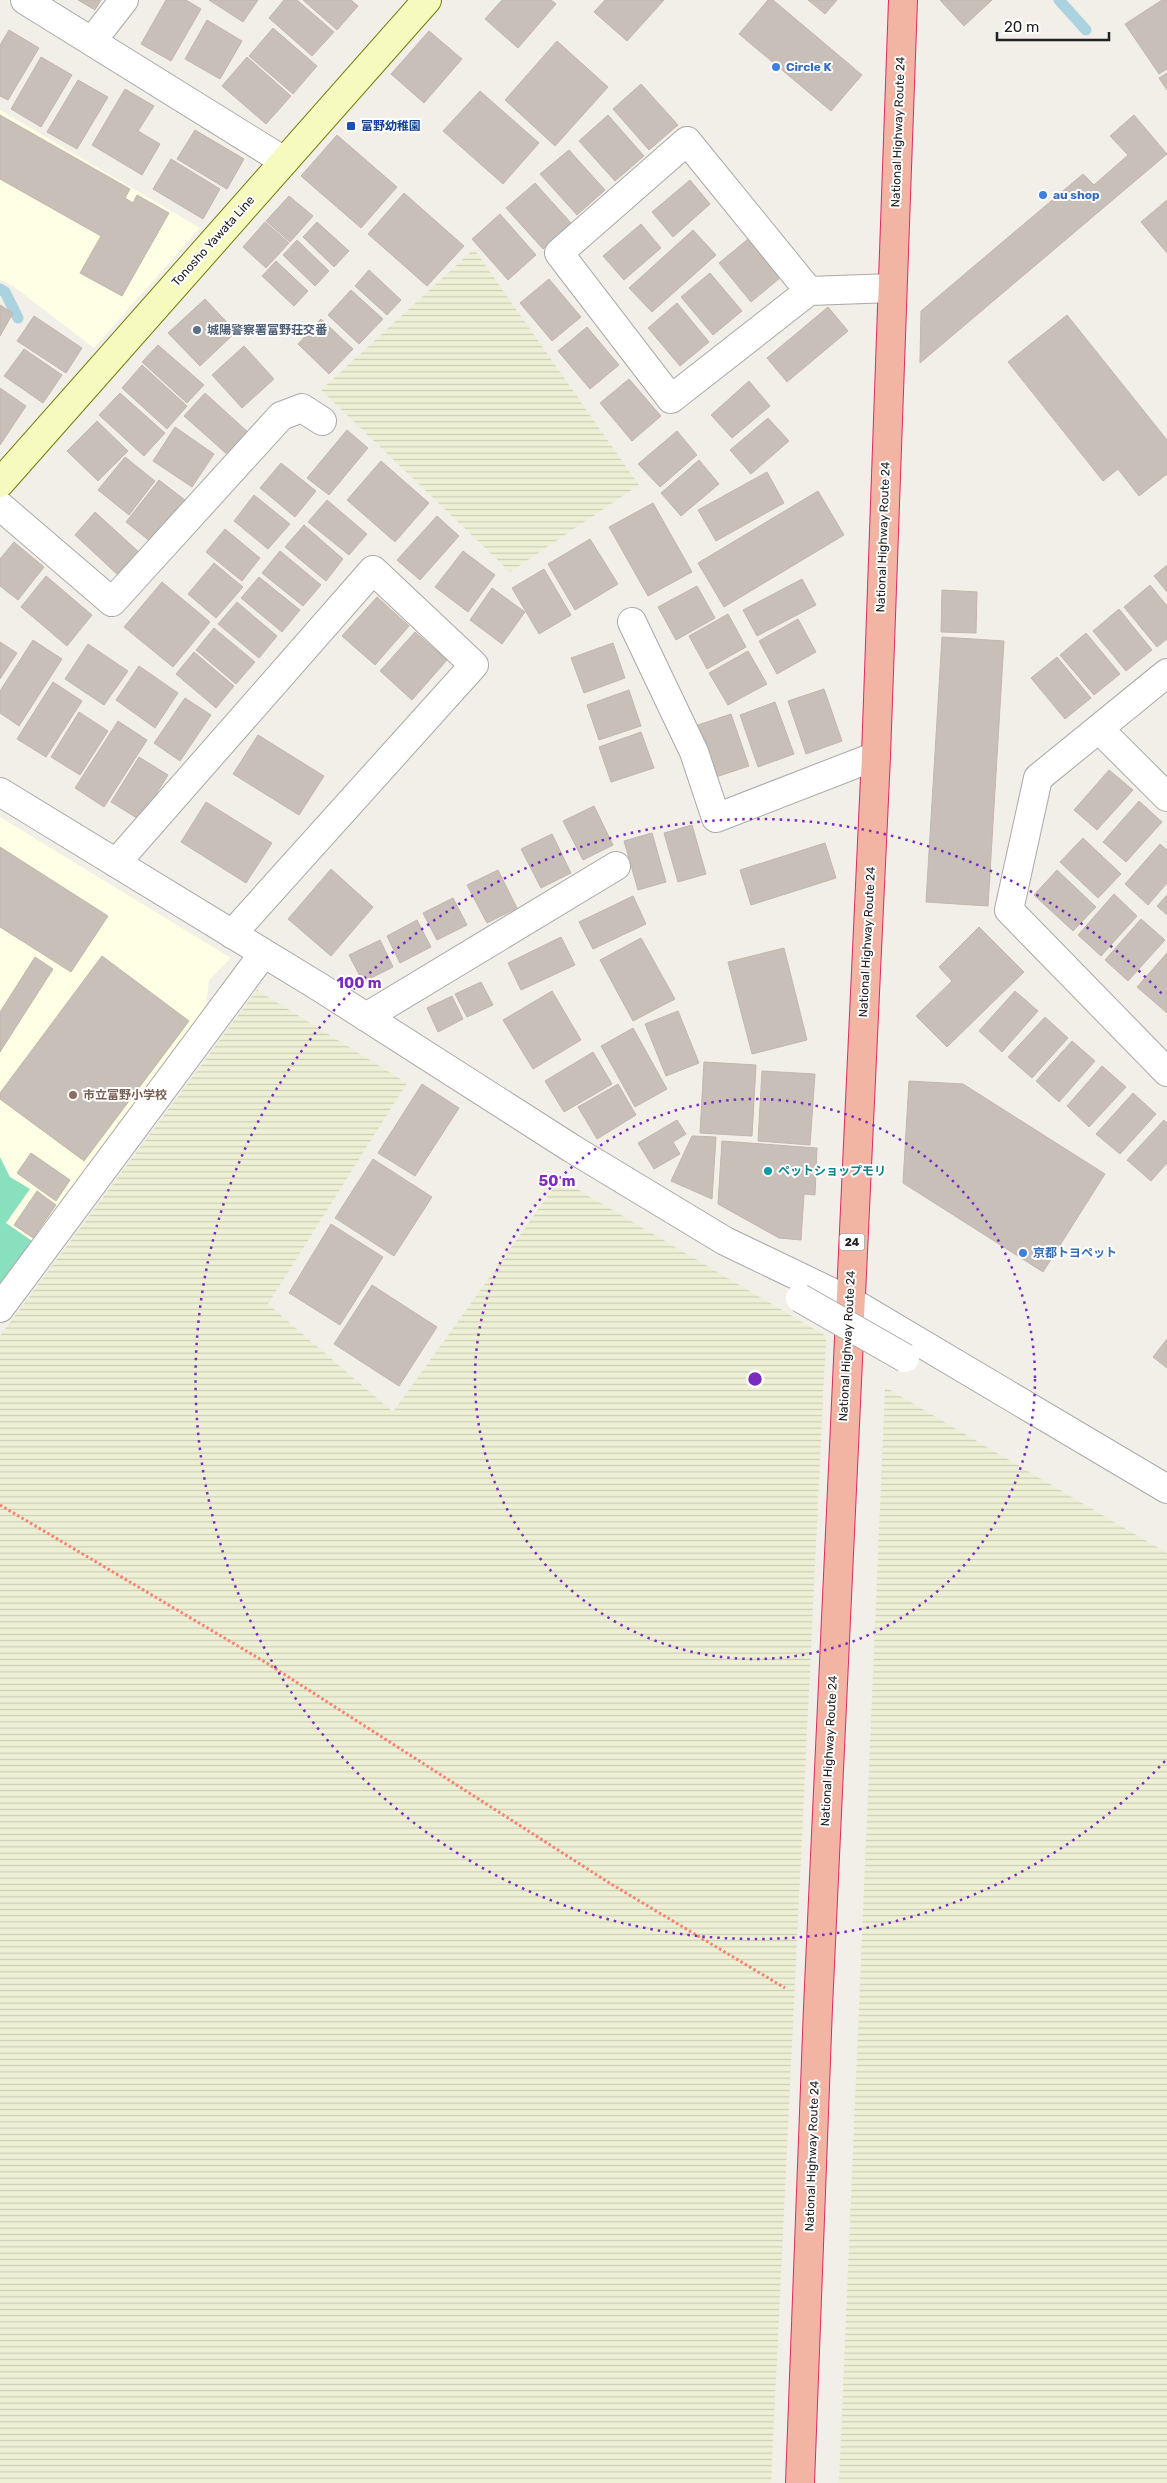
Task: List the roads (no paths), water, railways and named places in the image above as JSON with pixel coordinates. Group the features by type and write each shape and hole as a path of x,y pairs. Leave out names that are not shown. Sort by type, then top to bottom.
{"highway":[{"name":"National Highway Route 24","path":"800,2483 818,2007 876,756 903,0"}],"main road":[{"name":"Tonosho Yawata Line","path":"0,483 427,0"}],"street":[{"path":"25,0 284,161"},
{"path":"92,40 124,0"},
{"path":"809,291 687,141 559,253 671,398 809,291 892,288"},
{"path":"0,506 112,602 281,416 302,408 322,421"},
{"path":"116,863 373,570 474,665 232,934"},
{"path":"632,622 694,752 716,818 876,756"},
{"path":"1167,673 1038,778 1009,910 1167,1072"},
{"path":"1099,729 1167,797"},
{"path":"0,792 366,1017 571,1148 725,1241 850,1301 1162,1478"},
{"path":"366,1017 616,866"},
{"path":"0,1308 263,954"},
{"path":"800,1298 905,1358"}],"waterway":[{"path":"1059,0 1086,30"},
{"path":"0,289 5,292 18,318"}],"place":[{"name":"Circle K","path":"776,67"},
{"name":"富野幼稚園","path":"351,126"},
{"name":"au shop","path":"1043,195"},
{"name":"城陽警察署富野荘交番","path":"197,330"},
{"name":"市立富野小学校","path":"73,1095"},
{"name":"ペットショップモリ","path":"768,1171"},
{"name":"京都トヨペット","path":"1023,1253"}]}
